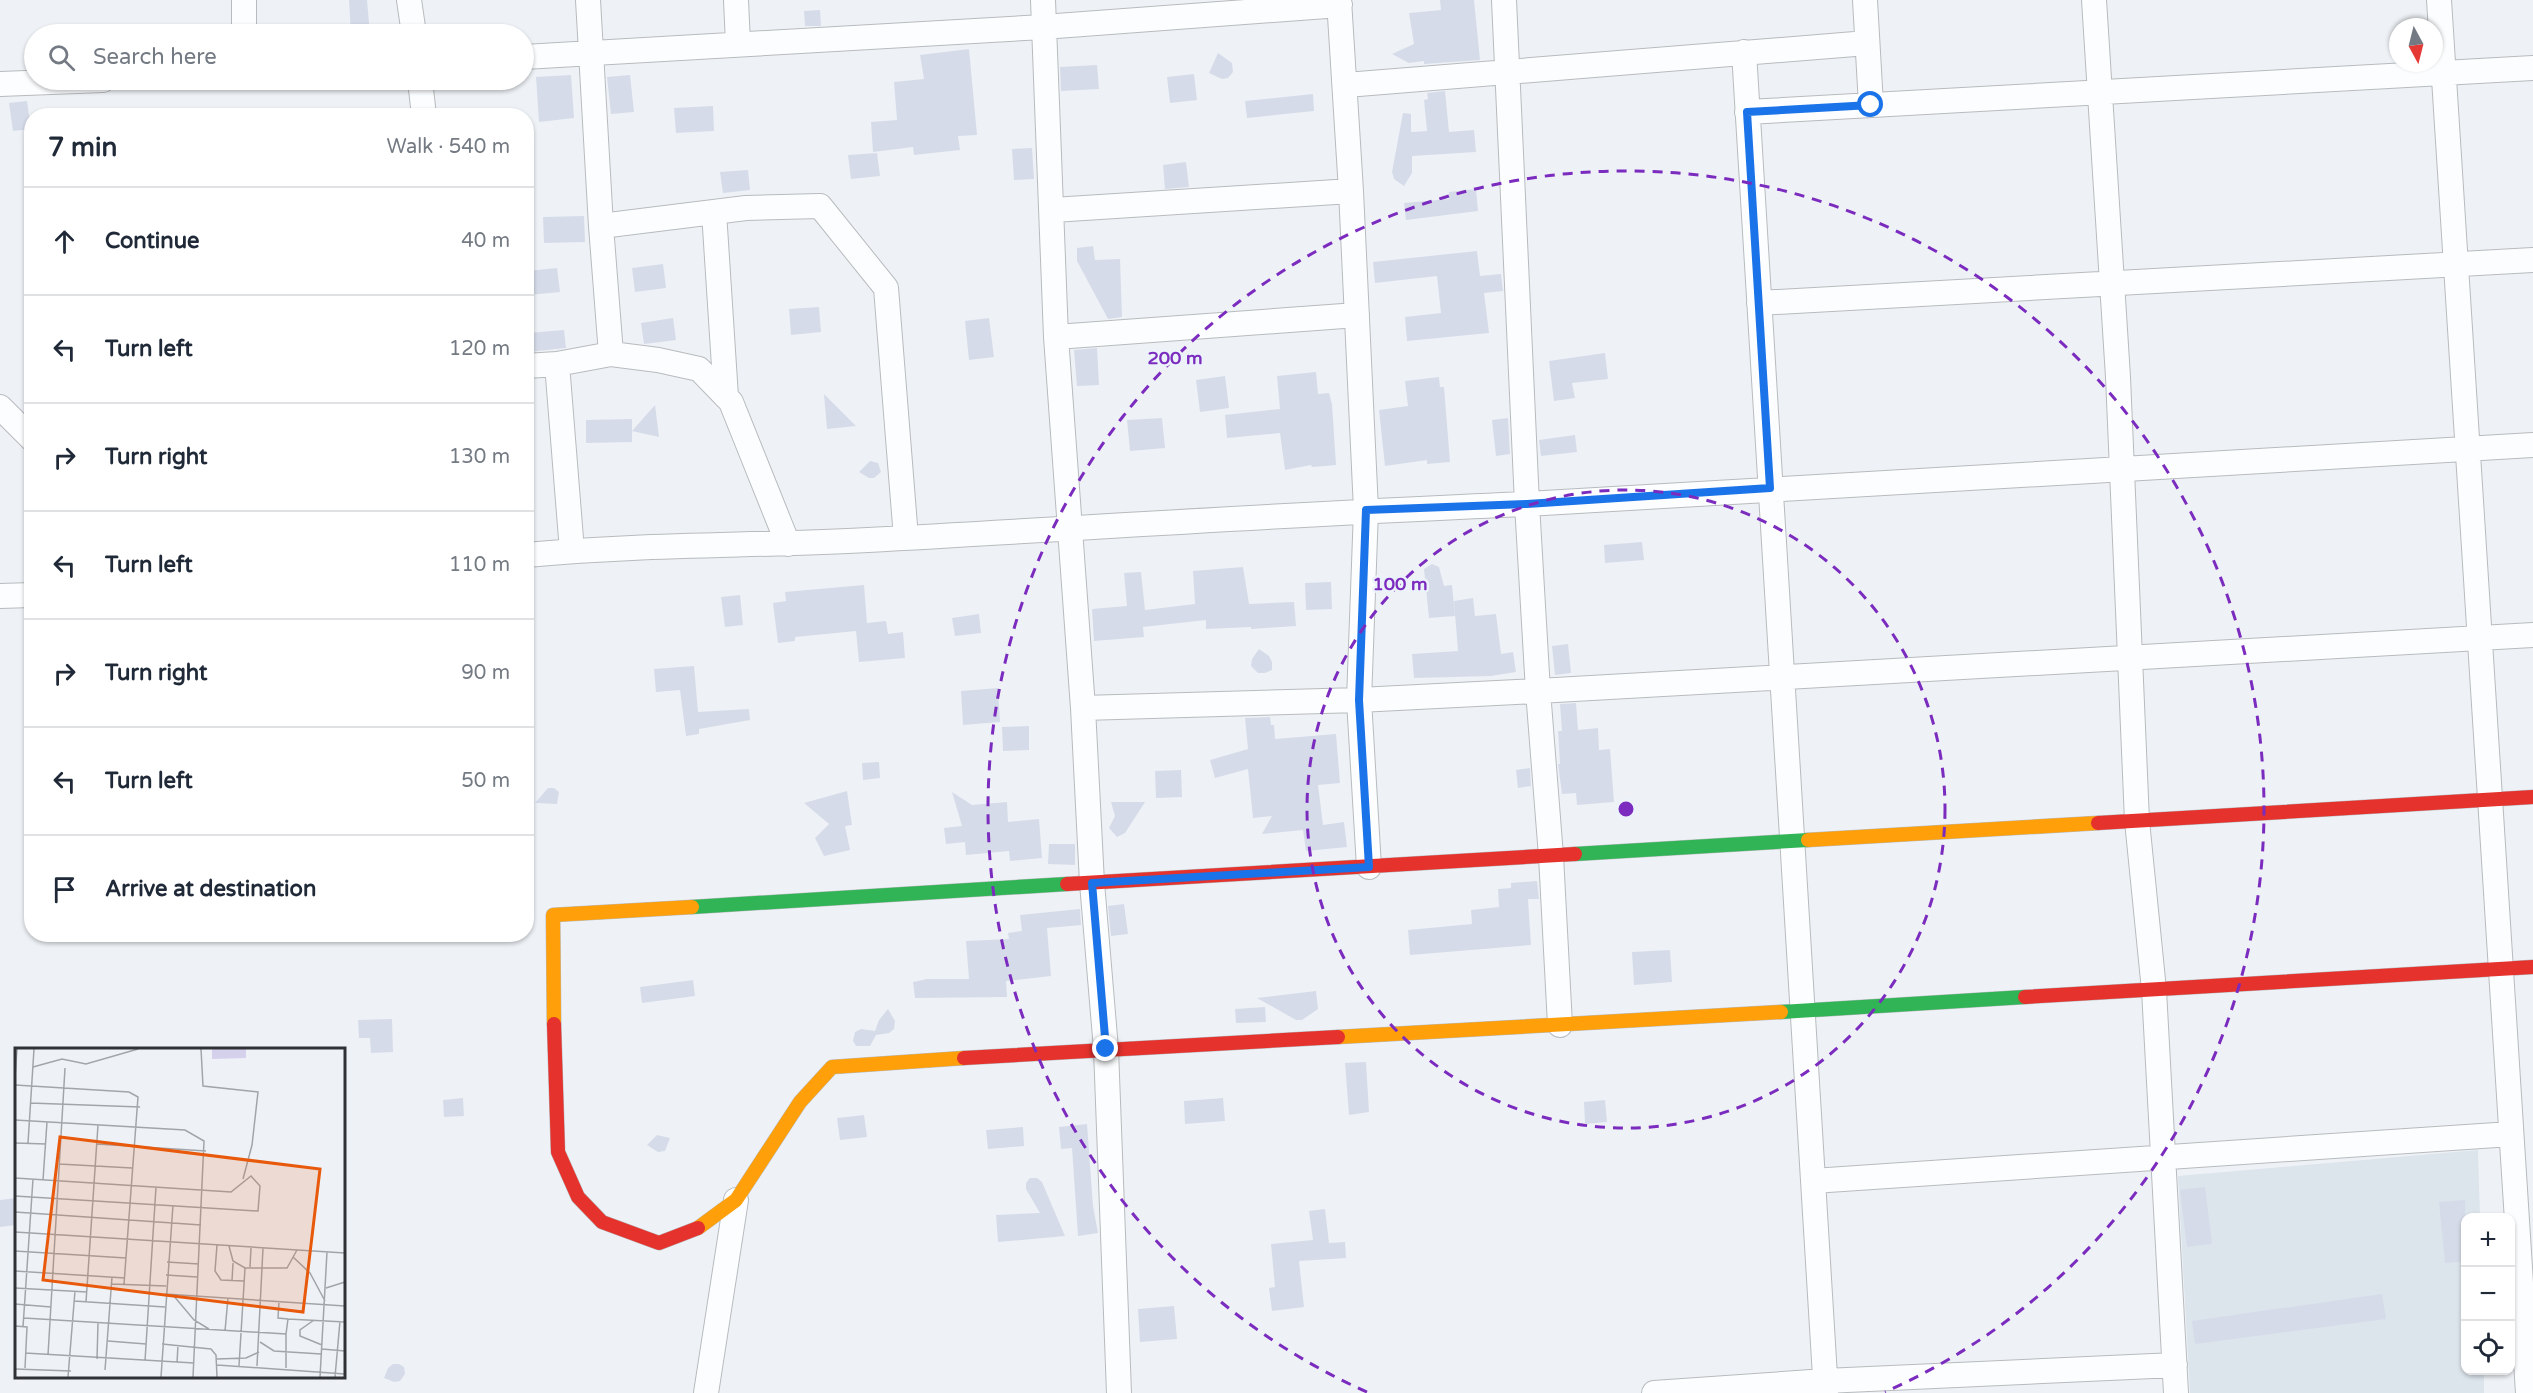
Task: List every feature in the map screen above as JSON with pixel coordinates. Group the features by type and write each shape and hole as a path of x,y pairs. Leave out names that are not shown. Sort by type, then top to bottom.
{"street":[{"path":"244,0 244,24"},
{"path":"409,0 413,24"},
{"path":"588,0 589,52 611,354"},
{"path":"736,0 738,44"},
{"path":"1043,0 1053,210 1056,338 1083,708 1092,883 1106,1049 1119,1393"},
{"path":"1504,0 1527,504 1560,1025"},
{"path":"1865,0 1871,105"},
{"path":"2094,0 2112,284 2137,821 2154,990 2176,1393"},
{"path":"2439,0 2440,18"},
{"path":"534,56 1043,27 1262,5 1339,2 1352,191 1366,510 1359,700 1369,867"},
{"path":"1346,85 1867,43"},
{"path":"1744,52 1825,1387"},
{"path":"1747,112 2533,68"},
{"path":"2443,72 2528,1393"},
{"path":"0,84 24,83"},
{"path":"421,90 423,108"},
{"path":"1053,210 1352,191"},
{"path":"601,226 746,208 820,206 886,288 906,537"},
{"path":"714,212 726,397"},
{"path":"1759,303 2533,260"},
{"path":"1056,338 1357,315"},
{"path":"534,365 557,364 611,354 658,360 699,369 730,402 788,544"},
{"path":"557,364 572,550"},
{"path":"0,407 24,431"},
{"path":"534,554 572,550 788,544 1366,510 1527,504 2533,445"},
{"path":"0,596 24,595"},
{"path":"1083,708 1538,692 2533,634"},
{"path":"2533,797 553,915 555,1099 558,1152 578,1197 602,1222 659,1243 695,1231 736,1200 800,1102 832,1067 1106,1049 1560,1025 2533,967"},
{"path":"1813,1181 2511,1134"},
{"path":"706,1393 736,1200"},
{"path":"1653,1393 1825,1387 2175,1365"}],"shaded area":[{"path":"2478,1150 2480,1213 2461,1213 2461,1375 2484,1375 2484,1393 2190,1393 2178,1176"}],"building":[{"path":"349,0 367,0 369,24 350,24"},
{"path":"1440,0 1474,0 1480,60 1409,63 1392,54 1414,44 1409,13 1441,10"},
{"path":"820,10 821,26 805,26 804,11"},
{"path":"969,49 977,135 958,136 960,150 914,155 913,147 873,152 871,122 897,120 894,82 924,79 920,55"},
{"path":"1218,53 1232,63 1233,72 1228,78 1222,79 1209,73"},
{"path":"1097,65 1099,89 1061,91 1060,67"},
{"path":"1194,74 1197,100 1170,103 1167,77"},
{"path":"571,75 574,118 539,122 536,77"},
{"path":"630,75 634,112 611,114 607,77"},
{"path":"1445,91 1449,132 1474,130 1476,152 1412,156 1412,173 1404,186 1394,179 1392,172 1403,113 1411,114 1411,132 1427,131 1424,100 1428,99 1427,93"},
{"path":"1313,94 1314,111 1247,118 1245,101"},
{"path":"27,101 28,108 24,108 24,130 13,131 9,103"},
{"path":"713,106 714,131 676,133 674,108"},
{"path":"1032,148 1034,179 1014,180 1012,149"},
{"path":"877,153 880,176 851,179 848,155"},
{"path":"1186,162 1189,187 1165,189 1163,165"},
{"path":"748,170 750,190 723,193 720,172"},
{"path":"1476,189 1478,211 1406,220 1404,203 1449,199 1449,192"},
{"path":"584,216 585,242 544,243 543,217"},
{"path":"1093,246 1095,260 1120,259 1122,317 1108,319 1077,261 1077,248"},
{"path":"1477,251 1480,276 1501,274 1503,291 1484,293 1489,333 1407,341 1405,317 1441,313 1437,276 1375,283 1373,262"},
{"path":"663,264 666,288 635,292 632,268"},
{"path":"557,268 560,292 534,295 534,270"},
{"path":"819,307 821,332 791,335 789,309"},
{"path":"673,318 676,340 644,344 641,323"},
{"path":"989,318 994,357 969,360 965,321"},
{"path":"564,330 566,348 534,351 534,332"},
{"path":"1097,348 1099,385 1077,386 1074,350"},
{"path":"1605,353 1608,379 1572,383 1575,398 1554,401 1549,361"},
{"path":"1316,372 1318,394 1329,393 1332,404 1336,465 1312,467 1311,465 1285,470 1280,433 1227,438 1225,415 1280,409 1277,376"},
{"path":"1225,376 1229,408 1200,412 1196,380"},
{"path":"1439,377 1440,387 1444,387 1450,462 1427,464 1427,460 1385,466 1379,410 1408,406 1405,381"},
{"path":"824,394 856,426 827,429"},
{"path":"655,405 659,437 632,431"},
{"path":"1162,418 1165,448 1130,451 1127,420"},
{"path":"1508,418 1510,454 1496,456 1492,420"},
{"path":"632,419 632,442 586,443 586,420"},
{"path":"1575,435 1577,452 1541,456 1539,440"},
{"path":"870,461 878,463 881,472 874,478 869,478 859,472"},
{"path":"1642,542 1644,560 1605,563 1604,545"},
{"path":"1432,564 1439,567 1444,586 1452,585 1455,616 1429,618 1424,569"},
{"path":"1243,567 1249,604 1294,602 1296,626 1206,629 1206,620 1143,627 1144,637 1094,641 1092,609 1127,606 1124,573 1141,572 1145,610 1195,604 1193,571"},
{"path":"1331,582 1332,609 1306,610 1305,583"},
{"path":"864,585 867,623 886,621 888,634 903,632 905,658 859,662 856,631 795,637 795,641 778,643 773,603 786,601 785,592"},
{"path":"740,595 743,625 725,627 721,597"},
{"path":"1473,598 1475,616 1496,614 1501,654 1513,652 1516,672 1491,676 1414,678 1412,654 1458,651 1454,601"},
{"path":"979,614 981,633 955,636 952,618"},
{"path":"1568,644 1571,673 1555,675 1552,646"},
{"path":"1259,649 1269,656 1272,662 1272,670 1265,673 1258,673 1251,666 1252,659"},
{"path":"694,666 698,712 749,709 750,720 699,729 699,734 686,736 680,690 656,692 654,669"},
{"path":"998,688 1000,722 963,725 961,691"},
{"path":"1576,703 1578,730 1598,728 1599,750 1610,749 1614,802 1577,805 1576,793 1562,794 1558,764 1560,764 1558,731 1562,731 1560,704"},
{"path":"1270,717 1271,725 1274,725 1275,739 1336,734 1340,783 1318,785 1323,825 1344,822 1347,847 1306,851 1303,830 1262,834 1272,816 1253,818 1248,769 1215,778 1210,760 1248,749 1245,718"},
{"path":"1029,726 1029,750 1003,751 1002,727"},
{"path":"879,762 880,778 863,780 862,763"},
{"path":"1530,768 1531,786 1518,788 1516,770"},
{"path":"1181,770 1182,797 1156,798 1155,771"},
{"path":"548,788 554,788 559,792 557,804 535,803"},
{"path":"847,791 852,825 845,826 850,850 824,856 815,838 829,824 804,803"},
{"path":"952,792 972,805 1007,802 1008,822 1039,819 1042,858 1010,861 1009,851 966,855 965,842 946,844 944,828 962,826"},
{"path":"1111,802 1145,802 1125,833 1117,837 1109,828 1115,816"},
{"path":"1049,844 1075,844 1075,865 1048,864"},
{"path":"1537,881 1539,899 1528,899 1531,945 1410,955 1408,930 1472,924 1471,910 1499,907 1498,889 1511,888 1511,883"},
{"path":"1124,904 1128,934 1111,936 1108,906"},
{"path":"1080,909 1081,925 1047,928 1051,976 1006,981 1007,997 915,998 913,982 927,979 969,979 966,941 1009,939 1008,933 1022,931 1020,915"},
{"path":"1670,950 1672,982 1634,985 1632,952"},
{"path":"693,980 695,996 642,1003 640,987"},
{"path":"1316,991 1318,1009 1302,1020 1296,1020 1257,998"},
{"path":"1265,1007 1266,1022 1236,1023 1235,1009"},
{"path":"888,1009 895,1021 894,1029 889,1033 876,1035 870,1046 856,1046 853,1041 855,1032 861,1029 875,1031 879,1020"},
{"path":"392,1019 393,1052 371,1053 370,1038 359,1038 358,1020"},
{"path":"1366,1062 1369,1112 1349,1115 1345,1063"},
{"path":"463,1098 464,1116 444,1117 443,1100"},
{"path":"1223,1098 1225,1121 1185,1124 1184,1101"},
{"path":"1605,1100 1607,1122 1585,1124 1584,1102"},
{"path":"864,1115 867,1137 840,1140 837,1118"},
{"path":"1087,1124 1093,1206 1098,1233 1078,1236 1072,1148 1061,1149 1059,1127"},
{"path":"1023,1127 1024,1146 988,1149 986,1130"},
{"path":"657,1135 670,1138 665,1151 658,1152 647,1145"},
{"path":"1030,1178 1037,1178 1042,1182 1065,1236 998,1242 996,1215 1040,1213 1026,1189 1026,1183"},
{"path":"2205,1187 2212,1244 2187,1247 2180,1190"},
{"path":"15,1198 15,1225 0,1227 0,1200"},
{"path":"2465,1200 2465,1213 2461,1213 2461,1261 2445,1263 2439,1202"},
{"path":"1325,1209 1329,1243 1345,1242 1346,1258 1299,1261 1304,1307 1272,1311 1269,1288 1275,1287 1271,1244 1313,1240 1309,1211"},
{"path":"2382,1294 2386,1319 2195,1344 2192,1321"},
{"path":"1174,1306 1177,1339 1140,1342 1138,1309"},
{"path":"393,1364 404,1367 405,1374 400,1381 394,1382 384,1378 388,1368"}],"traffic: fast":[{"path":"1575,854 1808,840"},
{"path":"692,907 1067,884"},
{"path":"1781,1012 2025,997"}],"traffic: slow":[{"path":"1808,840 2098,823"},
{"path":"554,1024 553,915 692,907"},
{"path":"1338,1037 1781,1012"},
{"path":"698,1228 736,1200 800,1102 832,1067 964,1058"}],"traffic: jam":[{"path":"2098,823 2533,797"},
{"path":"1067,884 1575,854"},
{"path":"2025,997 2533,967"},
{"path":"554,1024 558,1152 578,1197 602,1222 659,1243 698,1228"},
{"path":"964,1058 1338,1037"}],"route":[{"path":"1106,1049 1092,883 1369,867 1359,700 1366,510 1527,504 1770,488 1747,112 1871,105"}]}
